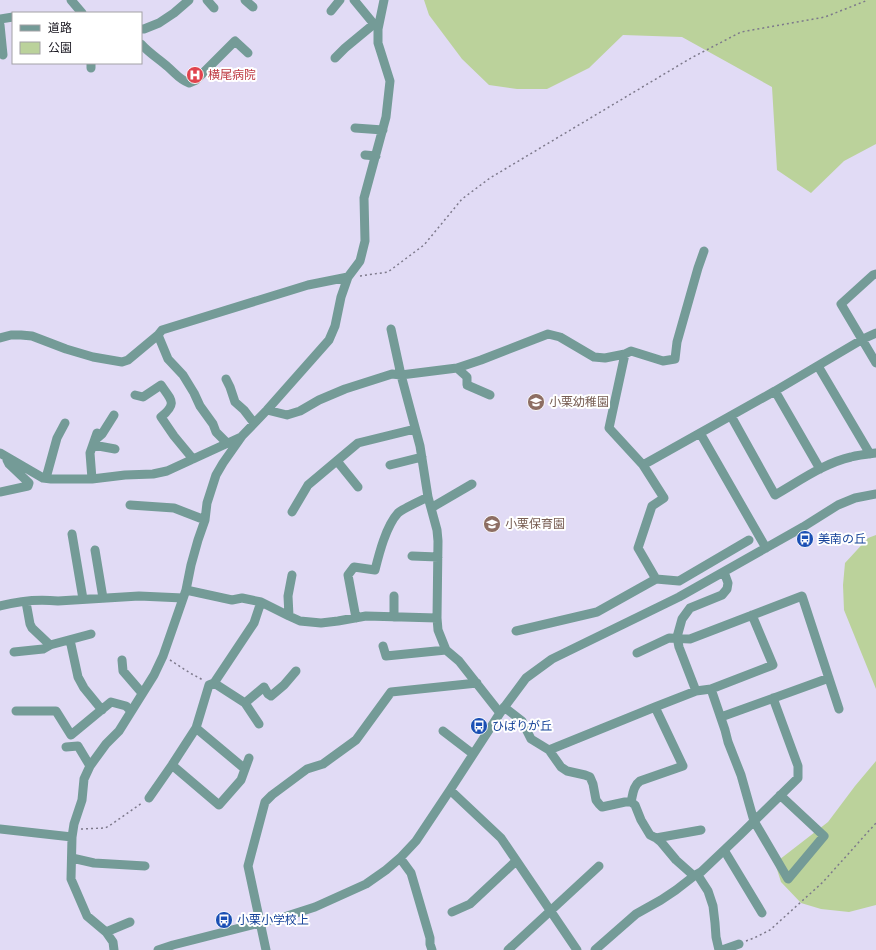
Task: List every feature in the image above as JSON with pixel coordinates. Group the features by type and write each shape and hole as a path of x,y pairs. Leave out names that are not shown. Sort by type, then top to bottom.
{"street":[{"path":"71,0 81,12"},
{"path":"142,29 160,23 189,0"},
{"path":"207,0 214,8"},
{"path":"245,0 253,6"},
{"path":"330,11 340,0"},
{"path":"354,0 376,26"},
{"path":"114,950 113,942 106,932 87,916 71,878 73,834 82,800 84,779 90,766 106,744 119,731 154,675 163,656 184,594 190,565 204,520 207,502 222,462 242,436 329,340 335,326 341,297 348,278 360,262 365,241 364,198 386,117 390,81 378,43 376,26 384,0"},
{"path":"0,19 12,17"},
{"path":"0,25 3,55"},
{"path":"335,58 345,48 376,26"},
{"path":"142,45 182,81 189,83 196,80 235,41 248,53"},
{"path":"355,128 383,130"},
{"path":"365,155 376,156"},
{"path":"267,410 287,415 300,411 345,389 392,374 401,375 457,368 548,334 560,337 594,356 605,358 625,354 631,351 663,361 676,359 677,342 704,250"},
{"path":"876,274 842,304 876,363"},
{"path":"0,338 16,335 32,336 66,349 93,357 122,362 128,360 162,330 308,285 348,278"},
{"path":"391,329 401,375 420,446 428,497 437,530 437,618 438,630 446,650 459,661 502,710 522,721 531,739 549,750 561,767 567,771 585,775 590,778 593,784 596,800 602,807 625,802 631,802 635,806 650,835 661,842 676,860 695,875 708,891 713,906 716,937 720,950 739,944"},
{"path":"644,464 775,392 863,339 876,333"},
{"path":"158,335 168,359 184,375 200,406 213,424 216,432 227,443"},
{"path":"625,354 609,428 644,464 664,498 652,506 638,548 656,579"},
{"path":"731,416 775,495 820,469 836,462 851,457 873,453 818,366"},
{"path":"457,368 467,377 467,385 490,395"},
{"path":"226,379 235,402 244,410 254,423"},
{"path":"135,395 143,397 161,386 171,400 172,405 169,411 161,417 193,459"},
{"path":"775,392 820,469"},
{"path":"92,479 90,452 95,439 102,434 114,415"},
{"path":"46,478 57,438 65,423"},
{"path":"292,512 308,485 358,443 415,429"},
{"path":"700,433 766,548"},
{"path":"2,454 43,478 92,479 125,475 153,474 167,471 242,436"},
{"path":"95,439 115,449"},
{"path":"0,492 28,486 30,483 9,464 2,454"},
{"path":"390,465 422,457"},
{"path":"337,461 358,487"},
{"path":"431,508 472,484"},
{"path":"158,950 288,916 342,896 366,884 400,858 416,840 502,710 526,678 552,659 679,597 838,505 855,498 876,494"},
{"path":"356,618 348,575 354,567 375,570 383,540 398,512 428,497"},
{"path":"130,505 174,508 204,520"},
{"path":"72,534 83,599"},
{"path":"516,631 598,612 656,579 680,581 749,540"},
{"path":"95,550 103,598"},
{"path":"412,556 438,557"},
{"path":"696,691 677,638 682,619 690,608 722,595 727,589 728,583 724,572"},
{"path":"289,616 288,596 292,575"},
{"path":"0,606 45,600 58,601 184,594 232,600 242,598 261,602 300,621 321,623 338,622 366,616 437,618"},
{"path":"394,596 394,617"},
{"path":"637,653 669,638 690,639 802,596 839,709"},
{"path":"26,602 32,628 50,645"},
{"path":"149,798 196,728 211,684 254,623 261,602"},
{"path":"549,750 696,691 710,689 773,665 752,615"},
{"path":"14,652 43,649 50,645 91,634"},
{"path":"70,640 78,677 84,688 102,710"},
{"path":"383,646 386,656 446,650"},
{"path":"122,660 123,671 142,693"},
{"path":"245,703 264,687 271,696 284,685 296,671"},
{"path":"720,717 829,678"},
{"path":"266,950 248,866 264,802 307,768 323,764 356,740 391,692 477,683"},
{"path":"211,684 245,703 259,724"},
{"path":"710,689 741,775 754,821 788,879 824,836 780,795"},
{"path":"595,950 636,914 666,897 701,872 798,778 798,766 773,698"},
{"path":"16,711 56,711 72,735 111,702 126,706 131,711"},
{"path":"631,802 636,784 640,781 683,766 655,707"},
{"path":"91,719 97,727"},
{"path":"196,728 245,769"},
{"path":"443,732 473,754"},
{"path":"66,747 78,746 90,766"},
{"path":"172,765 219,805 241,780 249,758"},
{"path":"450,790 501,838 578,950"},
{"path":"0,829 73,834"},
{"path":"656,838 701,830"},
{"path":"724,850 762,912"},
{"path":"72,858 94,862 145,866"},
{"path":"400,858 411,873 430,938 432,950"},
{"path":"452,912 470,904 516,861"},
{"path":"508,950 599,866"},
{"path":"106,932 130,922"}],"path":[{"path":"348,278 388,272 424,245 462,199 490,178 691,58 741,32 825,17 868,0"},
{"path":"163,656 211,684"},
{"path":"73,834 110,826 149,798"},
{"path":"739,944 770,930 823,882 876,822"}],"green space":[{"path":"424,0 876,0 876,144 844,161 811,193 777,170 772,87 682,37 623,35 589,68 547,89 517,89 489,85 462,59 429,15"},
{"path":"876,535 876,689 844,610 843,585 845,563 868,538"},
{"path":"876,761 876,905 849,912 821,909 801,903 781,882 775,863 828,822"}],"place":[{"name":"横尾病院","path":"195,75"},
{"name":"小栗幼稚園","path":"536,402"},
{"name":"小栗保育園","path":"492,524"},
{"name":"美南の丘","path":"805,539"},
{"name":"ひばりが丘","path":"479,726"},
{"name":"小栗小学校上","path":"224,920"}]}
